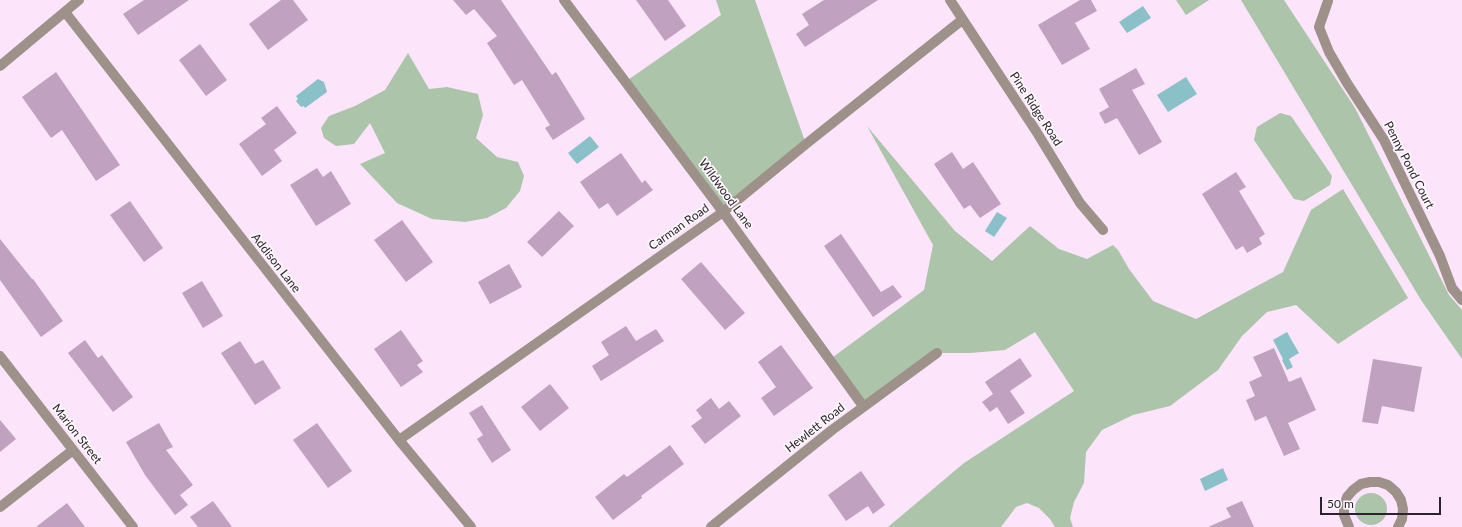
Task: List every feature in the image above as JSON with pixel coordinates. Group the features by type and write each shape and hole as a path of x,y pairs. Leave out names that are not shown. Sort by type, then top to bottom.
{"street":[{"path":"0,66 79,0"},
{"name":"Wildwood Lane","path":"564,0 723,212 863,406"},
{"name":"Pine Ridge Road","path":"950,0 1036,131 1080,203 1102,230"},
{"name":"Penny Pond Court","path":"1328,0 1319,27 1329,52 1384,140 1440,256 1452,288 1462,300"},
{"name":"Addison Lane","path":"65,12 399,440 471,527"},
{"name":"Carman Road","path":"399,440 723,212 962,20"},
{"name":"Hewlett Road","path":"711,527 863,406 937,353"},
{"name":"Marion Street","path":"0,356 133,527"},
{"path":"0,507 73,450"},
{"path":"1349,527 1344,515 1344,506 1347,497 1361,484 1379,482 1388,485 1396,492 1401,500 1403,509 1402,519 1398,527"}],"shaded area":[{"path":"716,0 755,0 806,144 723,212 625,82 721,15"},
{"path":"1176,0 1209,0 1186,15"},
{"path":"1241,0 1284,0 1355,108 1449,295 1462,310 1462,359 1421,300"},
{"path":"1143,6 1151,18 1127,33 1119,22"},
{"path":"408,53 429,89 447,87 478,94 483,115 476,138 497,157 518,162 524,176 520,191 506,208 487,218 465,222 432,219 397,203 360,164 385,153 370,123 354,144 336,146 324,138 321,128 329,116 355,106 385,90"},
{"path":"1186,77 1197,94 1168,112 1157,95"},
{"path":"318,79 324,82 327,92 305,108 304,106 301,107 296,101 298,99 296,96"},
{"path":"1280,113 1291,116 1332,176 1330,185 1304,201 1294,199 1254,140 1257,127"},
{"path":"867,126 955,231 992,261 1030,226 1059,249 1087,259 1113,245 1153,301 1196,319 1283,272 1311,210 1343,189 1408,298 1338,344 1296,305 1267,312 1242,336 1218,370 1170,406 1133,415 1102,430 1086,452 1084,483 1074,502 1070,518 1073,527 1055,527 1050,519 1039,508 1027,503 1016,507 1001,527 888,527 964,463 1074,391 1035,332 1005,350 970,353 937,353 863,406 829,360 924,290 933,245"},
{"path":"590,136 599,147 577,164 568,153"},
{"path":"997,212 1007,218 994,237 985,231"},
{"path":"1287,332 1299,353 1289,359 1293,367 1287,370 1273,340"},
{"path":"1223,468 1228,480 1205,491 1200,479"},
{"path":"1368,493 1374,493 1384,500 1387,509 1386,515 1380,522 1374,525 1368,525 1358,518 1355,512 1355,506 1362,496"}],"building":[{"path":"144,0 189,0 138,35 123,14"},
{"path":"281,0 293,0 308,20 268,50 249,24"},
{"path":"453,0 501,0 552,75 556,72 585,119 553,140 545,128 550,125 522,80 514,85 487,43 497,36 474,9 466,15"},
{"path":"636,0 668,0 686,26 665,41"},
{"path":"824,0 878,0 805,47 796,34 809,25 802,14"},
{"path":"1080,0 1091,0 1097,11 1075,23 1090,49 1062,65 1038,25"},
{"path":"200,44 227,80 206,96 179,60"},
{"path":"1136,68 1145,84 1132,90 1162,142 1139,155 1117,118 1105,124 1099,113 1109,107 1099,89"},
{"path":"56,72 120,165 96,181 62,130 51,138 22,97"},
{"path":"277,106 297,133 274,150 282,161 262,176 239,144 266,124 261,118"},
{"path":"952,152 963,169 973,162 1001,204 980,218 970,205 964,209 934,164"},
{"path":"621,153 642,183 645,180 653,190 617,216 608,203 599,209 580,182"},
{"path":"317,168 323,177 331,171 351,204 316,226 290,185"},
{"path":"1236,172 1246,187 1239,191 1265,234 1259,238 1262,244 1247,253 1243,246 1236,250 1202,194"},
{"path":"130,201 163,248 144,262 110,215"},
{"path":"559,211 574,226 542,257 527,242"},
{"path":"402,220 433,262 406,282 374,240"},
{"path":"841,234 881,292 893,285 902,297 873,317 824,246"},
{"path":"0,239 33,279 63,321 41,337 0,280"},
{"path":"701,262 745,313 725,330 681,279"},
{"path":"509,264 522,287 490,304 478,282"},
{"path":"202,281 223,316 203,328 182,293"},
{"path":"626,326 636,341 656,329 664,341 601,381 592,366 609,355 601,342"},
{"path":"401,330 423,361 417,365 423,372 401,387 374,349"},
{"path":"85,340 98,358 102,355 133,397 113,412 68,353"},
{"path":"240,341 255,364 263,360 281,388 255,405 221,353"},
{"path":"781,345 813,388 774,416 761,398 776,387 758,362"},
{"path":"1274,348 1289,382 1301,377 1316,410 1288,423 1300,449 1284,456 1266,416 1255,421 1246,400 1255,396 1249,382 1262,376 1253,357"},
{"path":"1020,358 1032,376 1010,391 1025,413 1008,424 997,407 990,412 982,402 993,394 985,382"},
{"path":"1373,359 1422,367 1414,412 1382,406 1378,424 1362,422"},
{"path":"550,384 569,408 540,431 521,407"},
{"path":"711,398 719,409 729,401 741,416 705,444 691,426 702,418 696,410"},
{"path":"482,405 511,450 492,463 477,439 483,435 469,413"},
{"path":"0,420 16,439 0,452"},
{"path":"159,423 173,447 166,450 193,485 180,495 188,505 175,515 145,475 126,442"},
{"path":"317,423 352,471 328,488 293,440"},
{"path":"670,445 684,464 641,496 642,498 613,520 595,497 624,474 627,477"},
{"path":"861,471 885,505 873,514 868,506 846,521 828,495"},
{"path":"213,501 232,527 198,527 190,517"},
{"path":"1242,501 1254,527 1208,527 1231,517 1226,508"},
{"path":"67,503 85,527 36,527"}]}
